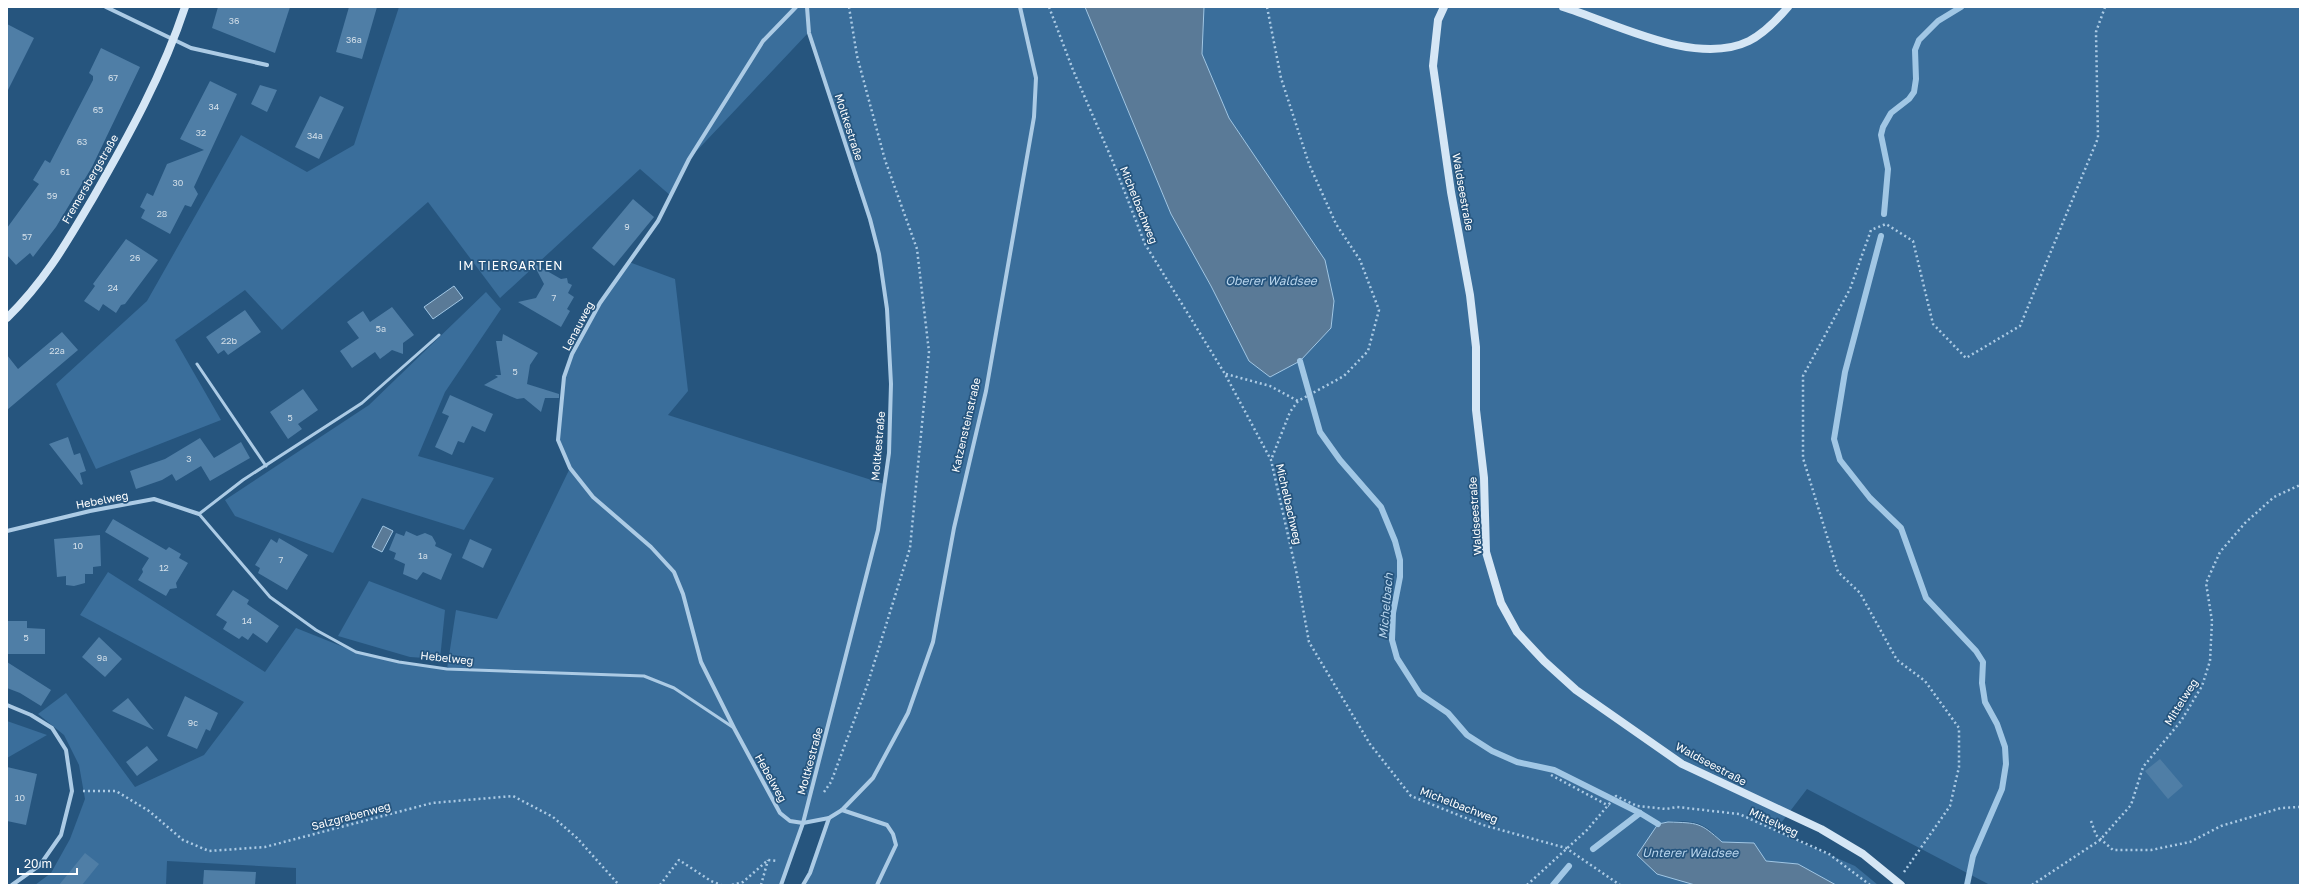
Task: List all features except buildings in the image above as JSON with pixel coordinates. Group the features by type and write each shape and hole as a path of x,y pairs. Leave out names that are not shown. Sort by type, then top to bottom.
{"street":[{"path":"106,7 191,48 267,65"},
{"name":"Fremersbergstraße","path":"7,318 52,266 120,152 174,40 185,7"},
{"name":"Lenauweg","path":"701,662 684,594 674,572 650,547 593,497 570,468 558,440 564,377 572,354 600,303 658,221 689,159 762,41 796,7"},
{"name":"Moltkestraße","path":"781,885 803,823 878,530 889,453 891,384 887,309 879,254 870,219 809,32 807,7"},
{"name":"Katzensteinstraße","path":"803,823 829,818 842,810 873,778 908,713 933,642 954,528 986,391 1034,117 1036,78 1020,7"},
{"name":"Waldseestraße","path":"1444,7 1438,20 1433,66 1451,192 1470,295 1476,347 1476,410 1484,478 1486,552 1501,604 1518,632 1544,661 1576,690 1682,764 1821,829 1863,854 1899,883"},
{"path":"1562,7 1672,45 1699,49 1721,50 1750,41 1764,32 1788,7"},
{"name":"Hebelweg","path":"7,531 90,511 154,499 199,514"},
{"name":"Hebelweg","path":"701,662 734,728 780,813 790,821 803,823"},
{"path":"7,705 31,715 52,728 66,750 72,791 61,835 40,865 12,885"},
{"path":"842,810 887,825 893,834 896,845 877,885"},
{"path":"803,885 810,873 829,818"}],"lane":[{"path":"199,514 243,480 362,403 440,335"},
{"path":"197,364 266,466"},
{"name":"Hebelweg","path":"199,514 270,597 316,630 356,652 399,662 447,669 644,676 674,688 734,728"}],"path":[{"name":"Michelbachweg","path":"1049,7 1073,70 1113,162 1145,244 1225,374 1271,460 1297,575 1309,642 1370,744 1411,796 1483,825 1566,848 1620,885"},
{"path":"1267,7 1281,78 1309,164 1336,224 1360,260 1378,310 1368,351 1344,376 1298,401 1290,412 1271,460"},
{"path":"1899,883 1950,806 1959,767 1959,728 1925,681 1897,660 1860,593 1838,572 1803,458 1803,376 1850,289 1871,230 1886,224 1913,242 1932,324 1966,358 2020,326 2098,138 2096,32 2105,7"},
{"path":"1225,374 1270,386 1298,401"},
{"name":"Mittelweg","path":"2032,885 2100,840 2132,805 2143,767 2180,721 2202,686 2210,661 2211,629 2206,583 2220,552 2245,523 2274,497 2300,485"},
{"path":"1528,885 1587,830 1610,804 1551,775"},
{"name":"Salzgrabenweg","path":"72,791 116,791 149,811 183,840 209,851 265,847 432,803 513,796 558,822 577,838 619,885"},
{"name":"Mittelweg","path":"1610,804 1615,797 1645,807 1666,809 1677,807 1739,814 1829,854 1870,885"},
{"path":"2091,821 2096,835 2113,850 2151,850 2190,842 2221,826 2281,808 2300,807"},
{"path":"660,885 678,860 721,885"},
{"path":"732,885 743,882 768,860 761,885"}],"shaded area":[{"path":"399,7 1085,7 1171,214 1211,286 1331,328 1334,301 1325,260 1229,118 1202,54 1204,7 2300,7 2300,885 1990,885 1807,789 1775,831 1855,866 1878,885 1836,885 1798,864 1766,861 1753,843 1722,842 1700,824 1682,821 1658,824 1695,885 803,885 810,873 829,818 803,823 781,885 296,885 296,868 167,861 166,885 35,885 51,873 70,839 85,799 79,765 64,735 38,714 66,693 135,787 204,755 244,702 80,615 108,572 265,672 296,628 356,652 399,662 447,669 456,610 497,619 570,468 558,440 564,377 573,354 600,303 629,262 675,279 688,391 668,415 884,484 889,453 891,384 887,309 879,254 808,33 689,159 671,196 640,169 500,298 428,202 282,330 245,290 175,340 221,420 96,469 56,384 147,301 241,135 307,172 354,145"},
{"path":"486,292 501,309 445,392 418,456 494,478 464,530 362,498 333,553 235,516 225,500 369,405"},
{"path":"369,581 445,610 440,659 410,657 338,636"},
{"path":"7,721 47,735 7,758"}],"water":[{"name":"Oberer Waldsee","path":"1085,7 1204,7 1202,54 1229,118 1325,260 1334,301 1331,328 1300,361 1270,377 1249,361 1211,286 1171,214"},
{"path":"454,286 463,298 433,319 424,307"},
{"path":"383,526 393,531 382,552 372,547"},
{"name":"Unterer Waldsee","path":"1668,822 1692,823 1698,825 1703,827 1722,842 1754,843 1766,861 1798,864 1836,885 1695,885 1657,874 1637,855 1658,824"}],"waterway":[{"path":"1884,214 1888,169 1881,135 1883,127 1891,113 1909,99 1914,92 1916,79 1915,50 1919,40 1938,21 1961,7"},
{"path":"1881,236 1845,372 1834,439 1840,460 1870,498 1901,528 1926,598 1976,651 1983,662 1982,683 1985,702 1997,724 2005,747 2006,764 2002,789 1973,856 1967,885"},
{"name":"Michelbach","path":"1300,361 1320,432 1340,460 1381,507 1395,541 1400,560 1400,577 1393,613 1392,640 1397,658 1420,694 1448,713 1467,735 1492,751 1517,762 1554,770 1640,813 1658,824"},
{"path":"1593,849 1640,813"},
{"path":"1553,885 1569,866"}],"district":[{"name":"IM TIERGARTEN","path":"511,266"}]}
